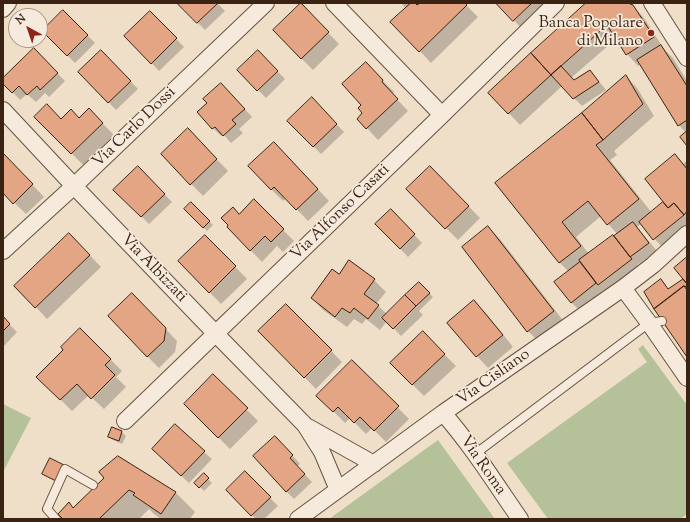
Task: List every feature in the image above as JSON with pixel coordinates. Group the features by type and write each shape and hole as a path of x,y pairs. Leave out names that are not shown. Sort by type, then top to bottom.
{"street":[{"path":"3,9 8,3"},
{"name":"Via Carlo Dossi","path":"3,251 74,186 266,3"},
{"path":"334,3 442,115"},
{"name":"Via Alfonso Casati","path":"125,421 556,3"},
{"path":"652,3 685,50"},
{"name":"Via Albizzati","path":"3,110 74,186 305,425 322,452 338,490"},
{"name":"Via Cisliano","path":"298,519 443,413 623,288 653,265 687,234"},
{"path":"623,288 656,322 687,378"},
{"name":"Via Roma","path":"443,413 475,454 520,519"},
{"name":"Via Albizzati","path":"305,425 374,464"}],"lane":[{"path":"475,454 622,342 656,322"},
{"path":"56,519 47,509 65,469 93,486"}],"green space":[{"path":"643,345 687,405 687,514 680,519 548,519 507,463 647,362 638,349"},
{"path":"3,404 31,418 3,472"},
{"path":"438,440 495,519 329,519"}],"building":[{"path":"177,3 218,3 197,23"},
{"path":"301,3 329,32 301,59 273,30"},
{"path":"411,3 415,3 417,5 420,3 465,3 467,5 419,52 390,22"},
{"path":"496,3 532,3 513,21"},
{"path":"586,3 628,3 633,5 654,37 626,55 607,25 551,75 531,53"},
{"path":"63,10 88,35 67,56 48,37 48,25"},
{"path":"150,11 177,38 151,64 124,36"},
{"path":"661,45 687,86 687,120 678,126 637,60"},
{"path":"34,48 58,73 40,90 37,86 27,95 19,86 12,93 3,84 3,78"},
{"path":"101,50 131,81 108,103 78,72"},
{"path":"258,50 278,71 257,91 237,70"},
{"path":"531,53 551,75 508,114 488,93"},
{"path":"366,62 398,99 366,129 357,119 362,113 358,108 361,105 342,84"},
{"path":"561,66 574,80 590,70 599,82 573,99 551,75"},
{"path":"626,75 643,104 603,140 582,113"},
{"path":"221,83 245,109 232,120 236,124 223,136 215,127 212,129 197,112 207,103 203,99"},
{"path":"312,97 337,124 313,147 287,121"},
{"path":"47,104 61,119 71,109 79,118 89,108 103,123 71,154 34,117"},
{"path":"582,113 603,140 596,145 639,199 607,225 588,201 562,222 581,246 559,263 495,183"},
{"path":"188,128 217,159 190,185 161,154"},
{"path":"687,131 687,146 680,137"},
{"path":"274,142 318,189 296,210 274,187 271,190 248,166"},
{"path":"3,153 33,184 13,204 3,193"},
{"path":"675,154 687,169 687,211 684,215 674,203 668,208 645,179"},
{"path":"138,166 165,194 141,217 113,190"},
{"path":"430,166 469,206 445,229 406,189"},
{"path":"254,199 284,229 271,242 265,236 250,251 227,227 228,225 221,218 233,207 239,214"},
{"path":"191,202 210,221 203,228 184,209"},
{"path":"663,202 668,208 674,203 684,215 653,240 639,222"},
{"path":"391,209 415,234 400,249 375,224"},
{"path":"633,222 649,243 630,257 614,236"},
{"path":"488,226 554,311 527,332 462,247"},
{"path":"69,233 90,255 35,308 14,286"},
{"path":"205,235 236,266 209,293 178,261"},
{"path":"613,235 632,259 598,285 579,260"},
{"path":"687,257 687,284 674,268"},
{"path":"349,260 375,279 364,294 379,305 368,319 354,308 350,313 342,308 335,317 311,298 332,269 339,274"},
{"path":"580,262 596,283 571,303 554,282"},
{"path":"661,279 668,289 683,279 687,284 687,287 684,286 654,309 644,292"},
{"path":"419,282 430,293 416,306 405,295"},
{"path":"684,286 687,290 687,357 654,309"},
{"path":"132,293 166,328 164,341 147,357 108,316"},
{"path":"405,295 416,306 393,329 382,318"},
{"path":"474,300 503,335 476,357 447,323"},
{"path":"286,304 332,350 304,378 258,331"},
{"path":"3,316 10,324 3,331"},
{"path":"80,328 111,359 105,365 115,375 91,399 77,384 60,400 36,377 63,350 61,347"},
{"path":"423,331 445,354 412,385 390,363"},
{"path":"352,360 399,406 374,431 360,417 354,423 338,407 333,412 316,396"},
{"path":"213,374 248,408 218,438 184,404"},
{"path":"175,424 205,451 181,476 152,449"},
{"path":"112,427 122,431 119,441 108,437"},
{"path":"275,436 293,455 290,458 305,474 286,492 253,456"},
{"path":"118,456 176,492 161,514 133,495 135,493 129,490 99,519 63,519 58,514 69,502 73,508 104,478 99,472"},
{"path":"50,458 64,465 56,481 42,474"},
{"path":"245,471 271,497 251,516 226,490"},
{"path":"204,473 209,478 199,488 194,483"}],"place":[{"name":"Banca Popolare di Milano","path":"651,33"}]}
